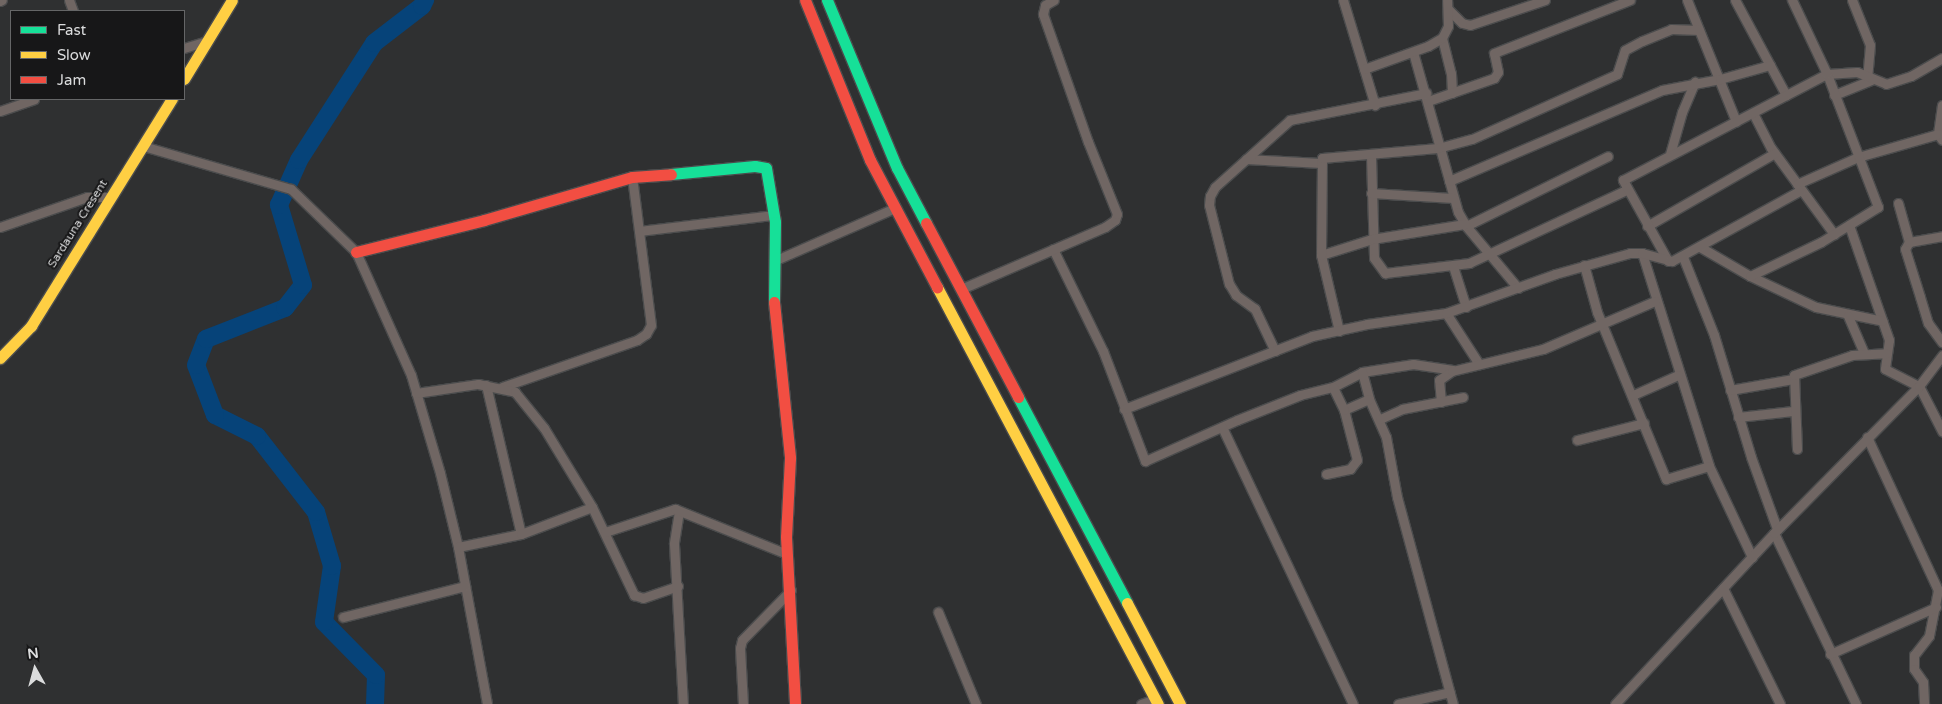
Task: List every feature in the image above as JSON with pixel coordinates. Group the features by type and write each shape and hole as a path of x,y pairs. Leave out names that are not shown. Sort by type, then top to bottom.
{"main road":[{"path":"185,77 232,0"},
{"path":"805,0 870,160 1156,701"},
{"path":"827,0 897,168 1180,704"},
{"name":"Sardauna Cresent","path":"0,358 31,326 171,100"},
{"path":"356,252 484,220 632,178 762,166 768,174 774,215 776,260 774,308 790,458 787,554 791,590 795,704"}],"street":[{"path":"961,289 1104,227 1115,220 1117,214 1043,14 1045,5 1054,0"},
{"path":"1343,0 1375,105"},
{"path":"1364,69 1413,52 1442,38 1448,26 1449,10 1447,0"},
{"path":"1449,10 1462,24 1470,25 1545,0"},
{"path":"1275,351 1255,310 1236,295 1229,284 1209,205 1215,187 1290,120 1452,93 1494,78 1498,72 1494,53 1630,0"},
{"path":"1735,0 1786,95"},
{"path":"1750,276 1834,234 1878,207 1827,74 1792,0"},
{"path":"1852,0 1870,44 1869,79"},
{"path":"1691,1 1699,30 1736,121"},
{"path":"1339,330 1322,256 1324,209 1321,163 1323,157 1371,156 1438,148 1501,128 1617,74 1622,53 1642,41 1671,29 1699,30"},
{"path":"1442,38 1448,59 1452,93"},
{"path":"185,48 207,41"},
{"path":"1413,52 1427,97 1438,148 1453,198 1465,225 1518,288"},
{"path":"1668,261 1626,190 1623,180 1827,74 1846,70 1886,84 1896,82 1942,58"},
{"path":"1449,180 1662,90 1695,82 1720,79 1770,65"},
{"path":"1834,95 1869,79"},
{"path":"1670,154 1682,112 1695,82"},
{"path":"0,111 31,100"},
{"path":"1124,409 1312,336 1339,330 1446,314 1584,265 1642,253 1668,261 1683,257 1799,187 1858,157 1940,137 1942,105"},
{"path":"1753,113 1775,153 1834,234"},
{"path":"142,146 288,187 356,252 411,375 458,547 487,704"},
{"path":"1647,226 1775,153"},
{"path":"1371,156 1372,239 1376,265 1385,273 1453,266 1490,254 1626,190"},
{"path":"1322,256 1372,239 1465,225 1608,156"},
{"path":"1246,159 1304,164 1321,163"},
{"path":"501,387 637,340 646,334 651,325 632,178"},
{"path":"1371,193 1453,198"},
{"path":"0,227 87,197 111,197"},
{"path":"1898,204 1909,242 1905,249 1928,323 1942,342"},
{"path":"776,260 895,208"},
{"path":"639,232 774,215"},
{"path":"1849,225 1889,340 1884,365 1888,373 1918,386 1942,431"},
{"path":"1909,242 1942,236"},
{"path":"1700,247 1750,276 1816,307 1848,316 1883,321"},
{"path":"1053,249 1103,351 1145,461 1300,395 1333,387 1362,372 1414,364 1453,370 1543,349 1603,325 1655,300"},
{"path":"1642,253 1678,375 1709,466 1752,557"},
{"path":"1683,257 1714,335 1738,417 1776,531 1830,654 1856,704"},
{"path":"1584,265 1603,325 1666,479 1709,466"},
{"path":"1453,266 1466,307"},
{"path":"1446,314 1479,364"},
{"path":"1848,316 1864,353"},
{"path":"1797,449 1793,411 1793,379 1797,373 1864,353 1886,353"},
{"path":"1615,704 1776,531 1918,386 1942,356"},
{"path":"1927,373 1942,366"},
{"path":"1441,402 1439,380 1453,370"},
{"path":"1362,372 1369,399 1380,419 1453,704"},
{"path":"1633,395 1678,375"},
{"path":"1730,390 1793,379"},
{"path":"416,393 486,385 501,387 515,392 544,428 592,507 638,598 678,586"},
{"path":"486,385 521,534"},
{"path":"1326,474 1350,469 1356,464 1357,455 1344,410 1333,387"},
{"path":"1380,419 1402,409 1464,396"},
{"path":"1344,410 1369,399"},
{"path":"1738,417 1793,411"},
{"path":"1577,440 1644,423"},
{"path":"1222,427 1353,704"},
{"path":"1867,437 1938,590 1929,636 1914,655 1914,669 1922,682 1924,704"},
{"path":"458,547 521,534 592,507"},
{"path":"605,532 675,509 787,554"},
{"path":"679,511 674,544 678,586 683,704"},
{"path":"343,617 465,586"},
{"path":"1723,588 1780,704"},
{"path":"743,704 740,648 742,640 791,590"},
{"path":"1830,654 1936,607"},
{"path":"938,612 976,704"},
{"path":"1398,704 1450,692"},
{"path":"1141,704 1156,701"}],"waterway":[{"path":"375,704 376,675 324,622 332,566 316,512 257,436 215,415 196,365 206,339 285,308 303,285 279,205 299,160 374,43 422,6 425,0"}],"traffic: fast":[{"path":"827,0 897,168 926,223"},
{"path":"671,174 755,166 766,168 775,222 774,302"},
{"path":"1018,397 1127,603"}],"traffic: slow":[{"path":"185,77 232,0"},
{"path":"0,358 31,326 171,100"},
{"path":"937,287 1158,704"},
{"path":"1127,603 1180,704"}],"traffic: jam":[{"path":"805,0 870,160 937,287"},
{"path":"356,252 484,220 632,177 671,174"},
{"path":"926,223 1018,397"},
{"path":"774,302 790,458 786,537 795,704"}]}
